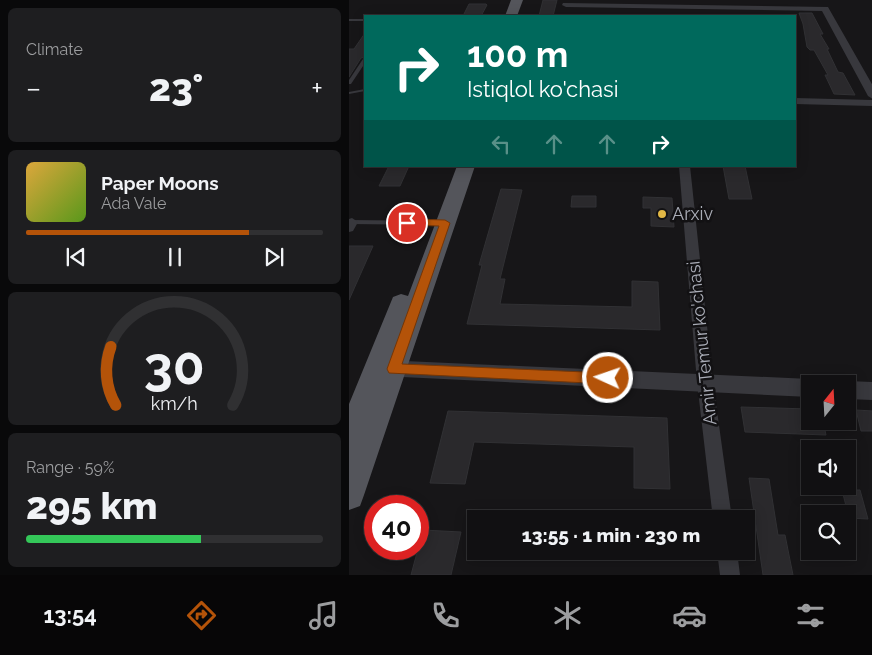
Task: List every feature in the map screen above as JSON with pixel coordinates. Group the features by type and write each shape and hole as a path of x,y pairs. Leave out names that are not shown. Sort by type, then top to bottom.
{"main road":[{"path":"511,15 517,0"},
{"path":"518,15 524,0"},
{"path":"438,223 453,167"},
{"path":"349,495 385,368 438,223 465,167"},
{"path":"349,439 385,368"}],"street":[{"path":"566,3 670,3 825,8 872,96"},
{"path":"796,101 872,103"},
{"name":"Amir Temur ko'chasi","path":"684,167 705,382 722,510"},
{"path":"385,368 801,387"},
{"path":"857,390 872,391"},
{"path":"728,560 730,575"}],"lane":[{"path":"349,20 364,20"},
{"path":"349,83 364,61"},
{"path":"349,93 364,90"},
{"path":"350,224 438,223"}],"building":[{"path":"543,0 557,0 553,15 539,15"},
{"path":"469,4 487,5 482,15 464,15"},
{"path":"799,13 812,13 823,34 820,34 829,49 827,49 838,72 843,73 855,95 834,94 825,75 828,75 814,50 810,50 807,47"},
{"path":"364,34 364,57 361,58 349,77 349,49 354,49"},
{"path":"388,167 409,167 400,186 379,186"},
{"path":"723,167 745,167 752,199 729,199"},
{"path":"501,189 522,190 500,279 505,279 500,304 632,307 632,281 658,282 660,330 467,324 482,265 479,265"},
{"path":"572,196 596,196 596,207 571,207"},
{"path":"643,197 672,198 674,227 651,226 651,208 643,208"},
{"path":"349,246 373,246 349,300"},
{"path":"741,407 801,409 801,430 825,430 826,435 745,432"},
{"path":"857,410 873,411 873,431 861,431"},
{"path":"448,411 667,418 670,489 634,488 634,447 474,442 465,484 430,483"},
{"path":"749,478 769,479 778,535 785,535 793,575 763,575"},
{"path":"856,490 860,490 868,519 856,518 856,505 846,505 843,495 856,495"},
{"path":"429,530 461,532 451,575 411,575 415,560 429,560"}],"place":[{"name":"Arxiv","path":"662,214"}],"route":[{"path":"407,223 445,223 394,369 608,378"}]}
